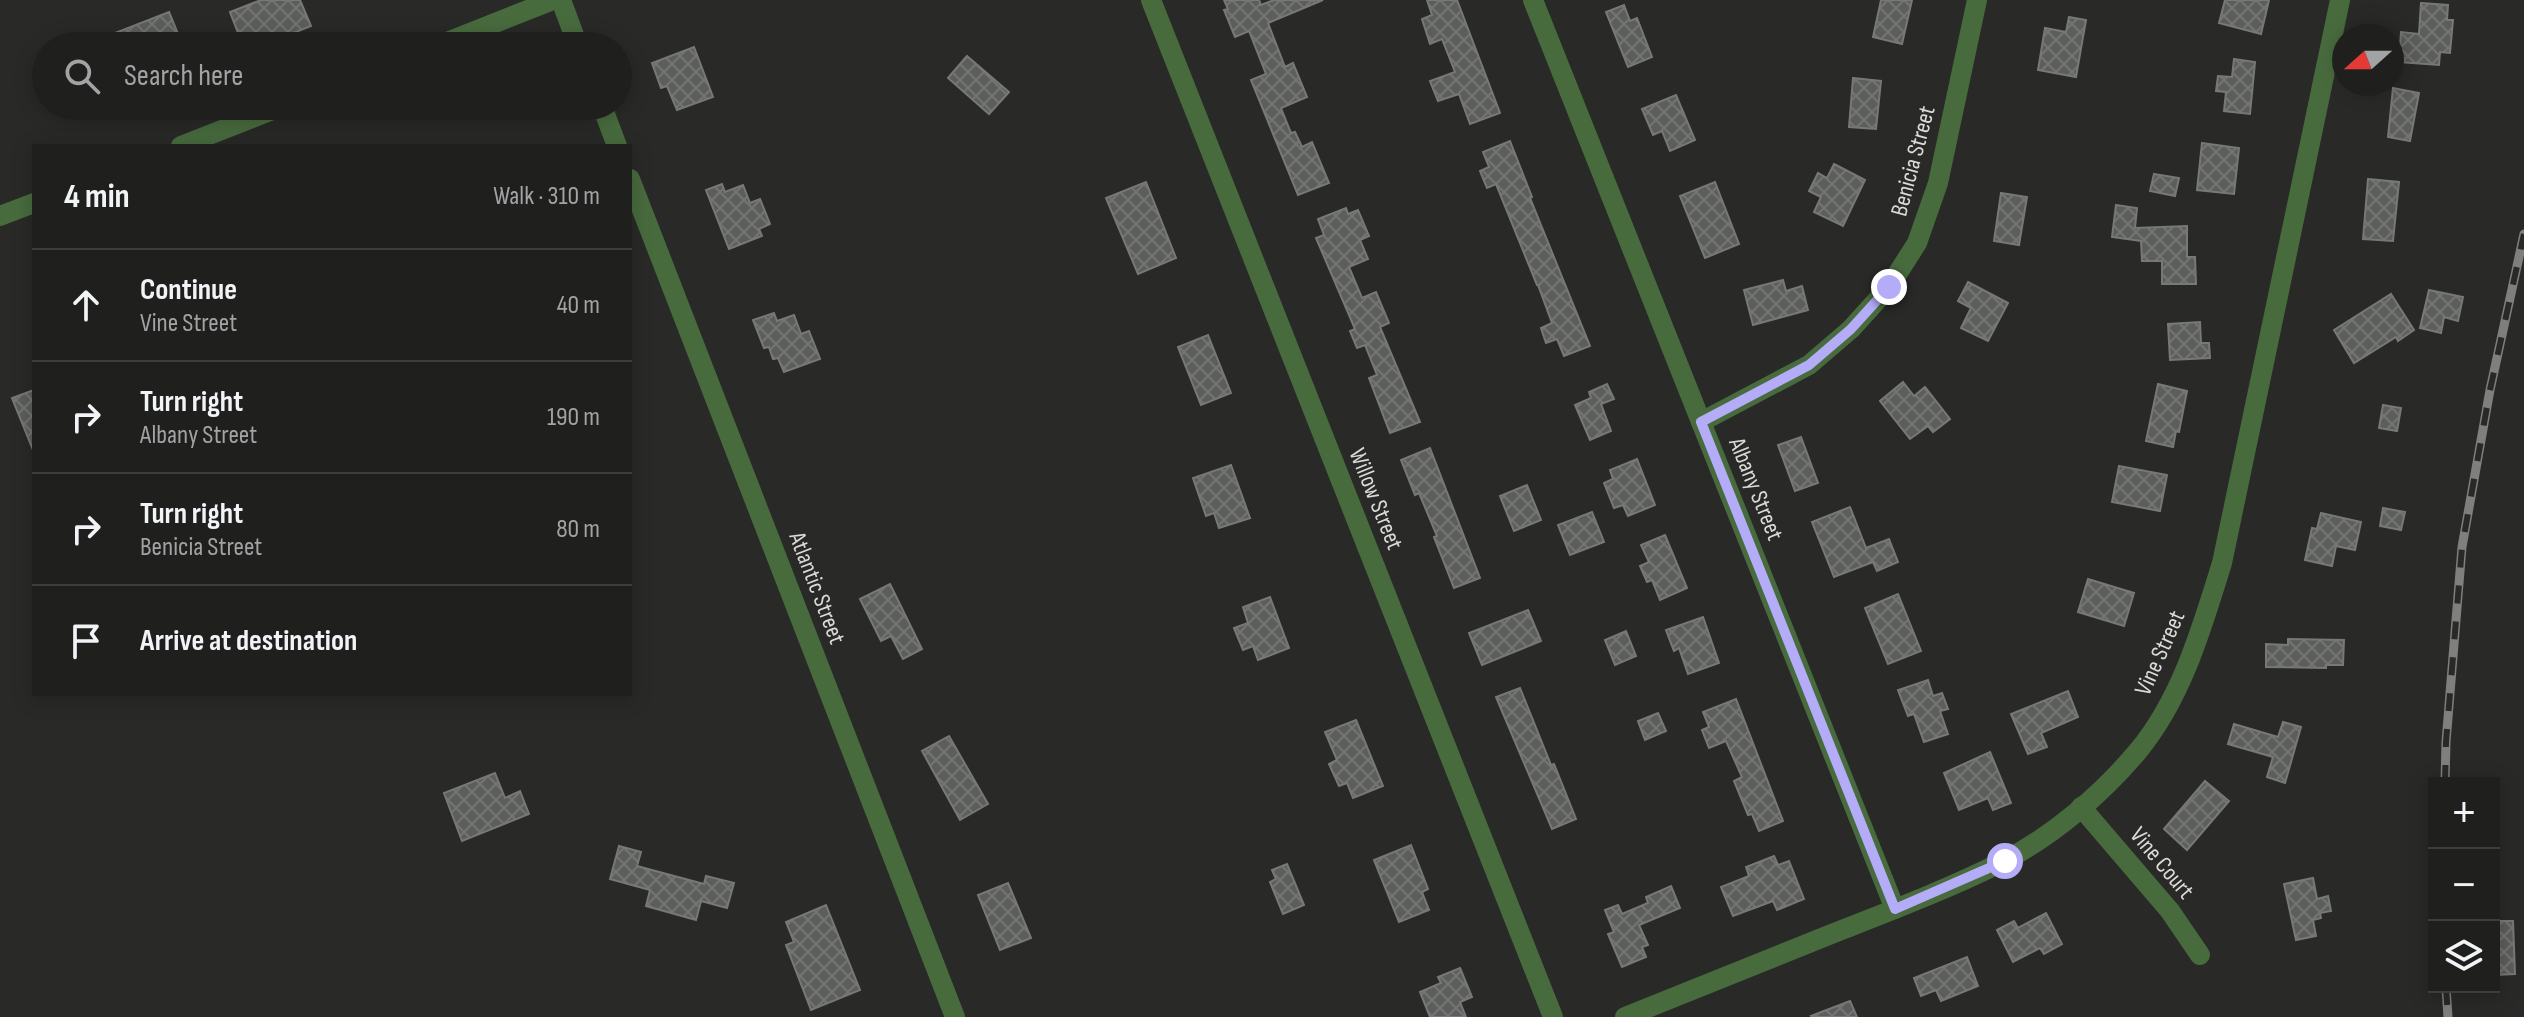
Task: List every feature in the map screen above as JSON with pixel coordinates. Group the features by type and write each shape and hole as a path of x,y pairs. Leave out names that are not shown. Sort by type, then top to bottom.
{"street":[{"path":"472,32 553,0"},
{"path":"561,0 573,32"},
{"name":"Willow Street","path":"1151,0 1553,1017"},
{"name":"Albany Street","path":"1533,0 1895,909"},
{"name":"Benicia Street","path":"1701,422 1809,365 1851,329 1889,287 1917,243 1938,183 1977,0"},
{"name":"Vine Street","path":"1625,1017 1895,909 2005,861 2054,829 2098,794 2140,749 2169,704 2197,643 2222,563 2340,0"},
{"path":"186,144 247,120"},
{"path":"607,120 616,144"},
{"name":"Atlantic Street","path":"632,184 955,1017"},
{"path":"0,216 32,204"},
{"name":"Vine Court","path":"2081,807 2170,911 2200,955"}],"building":[{"path":"261,0 300,0 311,26 296,32 238,32 230,12"},
{"path":"1224,0 1259,0 1261,5 1274,0 1323,0 1268,23 1285,67 1293,63 1307,97 1281,108 1291,133 1295,132 1302,147 1312,142 1329,183 1298,195 1251,80 1266,74 1249,31 1235,37 1224,10 1228,9"},
{"path":"1427,0 1457,0 1500,113 1470,124 1459,94 1438,101 1430,81 1455,72 1442,39 1430,44 1422,19 1432,15"},
{"path":"1881,0 1912,0 1902,44 1873,37"},
{"path":"2225,0 2269,0 2261,34 2219,23"},
{"path":"2421,3 2448,5 2447,20 2453,20 2450,53 2440,52 2439,65 2404,62 2404,32 2419,34"},
{"path":"1624,5 1630,21 1637,18 1652,57 1628,67 1606,12"},
{"path":"169,12 177,32 118,32"},
{"path":"2069,17 2086,20 2076,77 2038,70 2045,28 2066,32"},
{"path":"694,47 713,97 677,110 667,86 661,88 652,63"},
{"path":"967,56 1009,92 989,114 948,78"},
{"path":"2234,59 2255,62 2250,114 2224,111 2226,92 2216,91 2218,76 2232,77"},
{"path":"1853,78 1881,81 1876,129 1849,127"},
{"path":"2404,90 2419,93 2410,141 2388,137 2392,96 2404,96"},
{"path":"1676,95 1695,140 1670,151 1662,131 1653,135 1642,109"},
{"path":"1510,141 1590,346 1564,356 1557,339 1546,343 1541,328 1552,323 1538,285 1496,184 1487,188 1480,171 1489,167 1483,152"},
{"path":"2202,143 2239,148 2234,194 2197,190"},
{"path":"1834,164 1865,180 1843,226 1814,212 1821,197 1809,191 1818,173 1827,178"},
{"path":"2154,174 2179,178 2175,196 2150,191"},
{"path":"2368,179 2399,182 2393,241 2363,239"},
{"path":"1146,182 1176,258 1138,274 1106,198"},
{"path":"1715,182 1739,244 1705,258 1680,196"},
{"path":"722,184 725,192 743,185 750,203 760,199 770,224 759,229 762,236 729,249 706,190"},
{"path":"2001,193 2027,197 2019,245 1994,241"},
{"path":"2116,205 2137,208 2135,228 2187,226 2187,257 2195,257 2196,284 2162,284 2162,261 2142,261 2141,241 2112,237"},
{"path":"1346,208 1348,214 1358,210 1369,236 1360,240 1368,259 1349,267 1362,298 1376,292 1389,323 1380,327 1420,422 1390,433 1369,378 1377,375 1365,345 1357,348 1350,331 1355,329 1316,238 1324,235 1318,219"},
{"path":"1783,280 1786,291 1802,286 1808,310 1753,325 1744,290"},
{"path":"1968,282 2008,303 1988,341 1961,328 1971,308 1958,301"},
{"path":"2429,290 2463,297 2458,321 2444,317 2441,333 2420,328"},
{"path":"2391,294 2414,330 2398,341 2396,337 2354,363 2334,330"},
{"path":"774,313 777,321 794,315 801,334 809,331 820,359 784,372 778,358 773,359 769,347 764,348 753,320"},
{"path":"2200,322 2201,343 2209,343 2210,358 2170,360 2168,324"},
{"path":"1208,335 1231,393 1201,405 1178,347"},
{"path":"1903,382 1914,396 1925,387 1950,419 1933,432 1928,426 1910,439 1880,401"},
{"path":"1607,384 1614,399 1601,404 1611,431 1590,440 1575,405 1591,398 1589,392"},
{"path":"2158,384 2187,391 2173,447 2146,441"},
{"path":"32,391 32,448 12,398"},
{"path":"2383,405 2401,408 2397,431 2379,428"},
{"path":"1801,437 1818,483 1795,491 1778,445"},
{"path":"1430,448 1480,578 1454,588 1434,537 1437,536 1401,460"},
{"path":"1637,459 1655,505 1628,516 1623,505 1614,508 1604,483 1613,479 1610,470"},
{"path":"1231,465 1250,518 1219,528 1214,513 1206,516 1193,478"},
{"path":"2119,466 2167,475 2160,511 2112,502"},
{"path":"1527,485 1541,520 1514,531 1500,496"},
{"path":"1850,507 1866,548 1889,539 1898,562 1877,571 1873,562 1834,577 1812,522"},
{"path":"2383,508 2405,512 2401,530 2380,526"},
{"path":"1592,512 1604,542 1570,555 1558,525"},
{"path":"2321,513 2361,522 2355,550 2336,546 2332,566 2305,560 2312,528 2317,529"},
{"path":"1665,535 1687,588 1660,600 1652,580 1647,582 1640,566 1649,562 1641,545"},
{"path":"2088,579 2134,593 2124,626 2078,612"},
{"path":"890,584 922,649 903,659 891,636 881,641 860,599"},
{"path":"1898,594 1921,651 1888,664 1865,608"},
{"path":"1270,597 1289,648 1258,660 1253,646 1243,650 1234,628 1248,623 1243,607"},
{"path":"1528,610 1541,641 1482,665 1469,633"},
{"path":"1703,617 1719,663 1688,674 1679,648 1674,651 1666,630"},
{"path":"1626,631 1636,656 1615,665 1605,640"},
{"path":"2288,639 2344,640 2343,665 2326,665 2326,668 2266,667 2266,644 2288,645"},
{"path":"1928,680 1933,696 1942,693 1948,709 1940,711 1948,734 1924,742 1914,714 1908,716 1898,690"},
{"path":"1520,688 1576,819 1552,829 1496,697"},
{"path":"2068,691 2078,717 2041,733 2047,747 2028,754 2011,714"},
{"path":"1736,699 1783,821 1759,831 1752,814 1748,815 1734,781 1742,777 1726,741 1709,748 1702,730 1709,727 1703,712"},
{"path":"1658,713 1666,731 1645,740 1638,721"},
{"path":"1356,720 1383,786 1353,798 1347,783 1339,786 1329,764 1337,760 1325,732"},
{"path":"2283,722 2301,727 2285,783 2267,777 2273,757 2228,744 2234,724 2278,737"},
{"path":"949,736 988,804 960,820 922,751"},
{"path":"1990,752 2011,803 1993,810 1988,798 1959,810 1944,773"},
{"path":"495,773 505,798 520,791 529,814 462,841 444,793"},
{"path":"2205,781 2229,801 2187,850 2164,829"},
{"path":"1411,845 1428,889 1422,892 1429,910 1399,922 1374,860"},
{"path":"619,846 641,852 637,866 704,884 706,876 734,883 727,908 701,901 696,920 646,906 650,890 610,879"},
{"path":"1774,856 1778,865 1789,861 1804,899 1777,910 1773,901 1733,916 1721,887 1749,876 1746,867"},
{"path":"1287,864 1304,905 1283,914 1270,882 1276,879 1272,870"},
{"path":"2313,878 2317,899 2328,896 2331,911 2320,913 2321,918 2313,920 2316,936 2296,940 2284,884"},
{"path":"1008,883 1031,938 1000,950 978,895"},
{"path":"1671,886 1680,908 1639,925 1648,945 1642,947 1646,957 1622,967 1608,934 1614,932 1605,910 1618,905 1622,914 1648,903 1646,897"},
{"path":"826,905 860,990 811,1010 786,945 794,942 786,922"},
{"path":"2046,913 2062,944 2044,954 2040,948 2013,962 1997,930 2014,921 2018,928"},
{"path":"2500,921 2513,921 2515,974 2500,975"},
{"path":"1967,957 1978,986 1941,1001 1936,990 1921,996 1914,978"},
{"path":"1460,968 1472,997 1460,1002 1466,1017 1430,1017 1420,992 1441,983 1438,977"},
{"path":"1850,1001 1857,1017 1811,1016"}],"railway":[{"path":"2445,777 2462,547 2490,390 2524,234"},
{"path":"2446,993 2448,1017"}],"route":[{"path":"1889,287 1851,329 1809,365 1701,422 1895,909 2005,861"}]}
